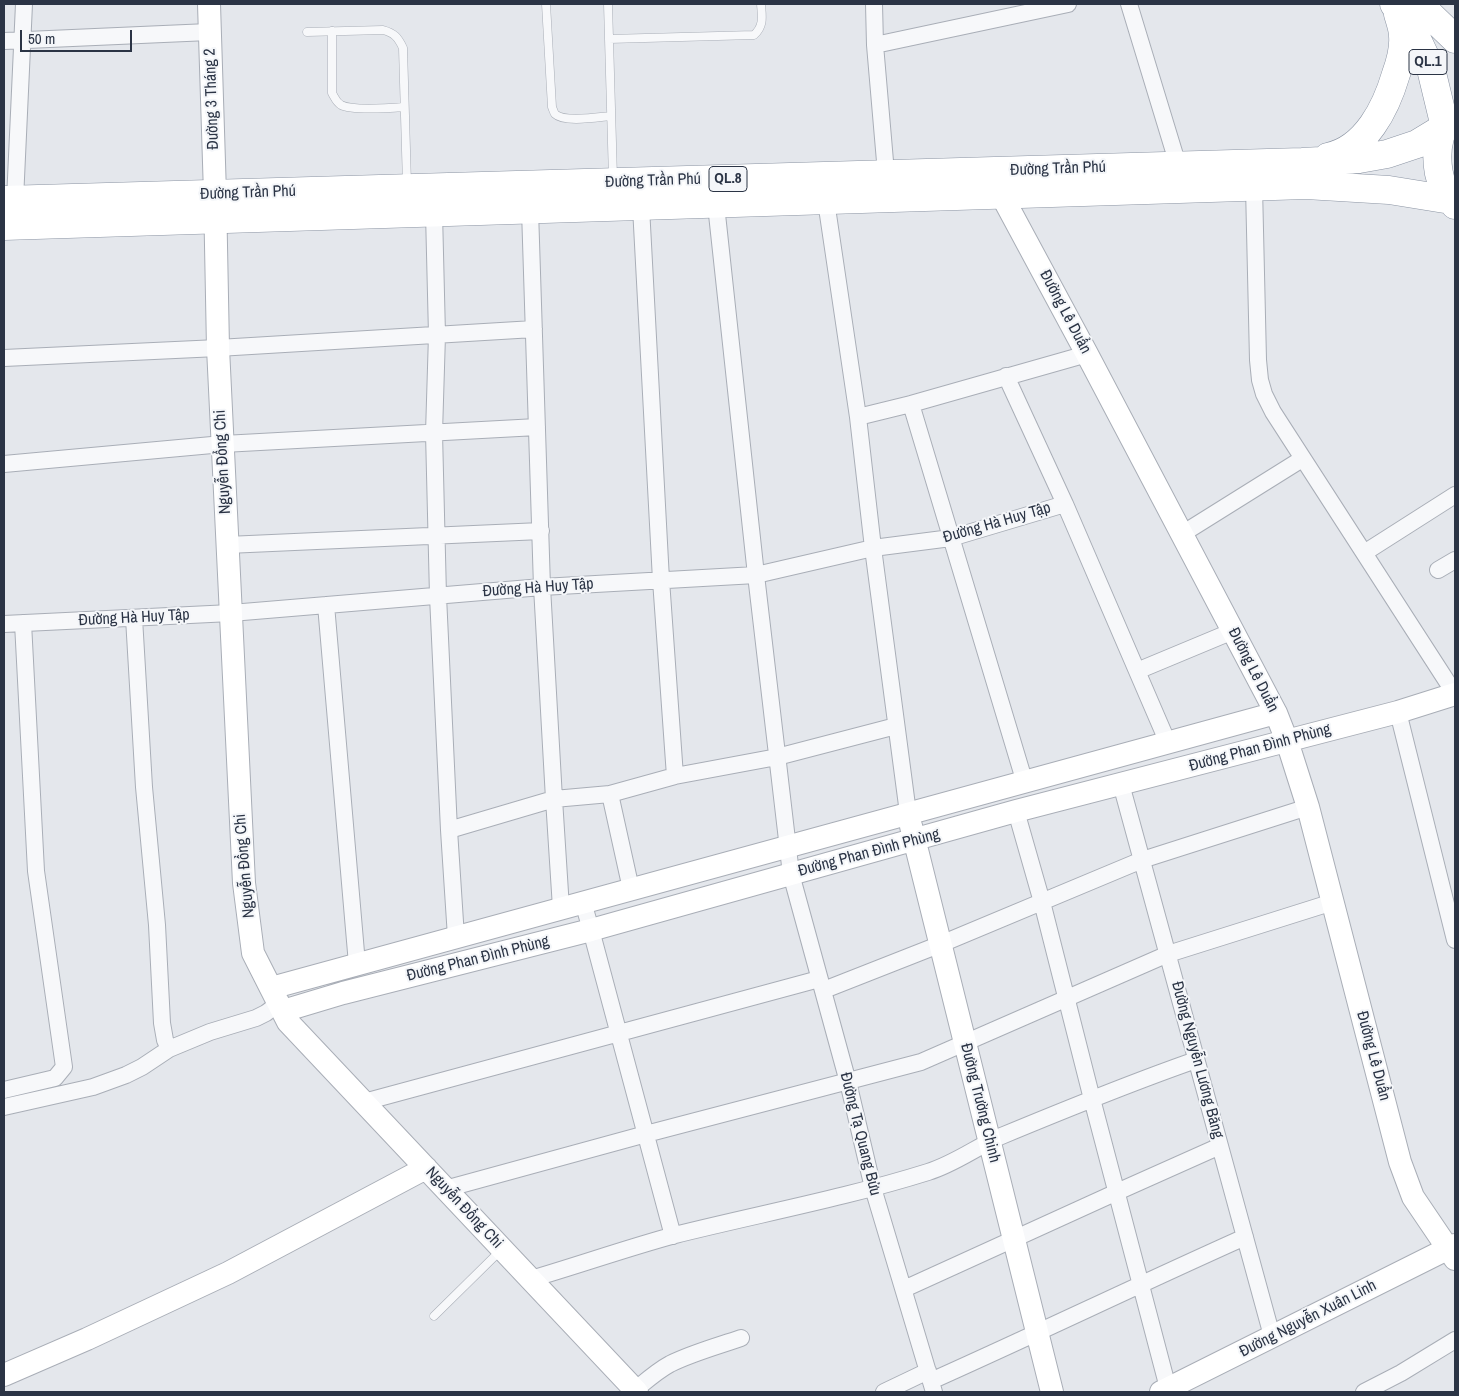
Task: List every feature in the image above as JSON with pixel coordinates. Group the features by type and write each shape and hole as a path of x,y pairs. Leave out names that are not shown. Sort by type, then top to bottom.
{"highway":[{"name":"QL.1","path":"1404,5 1429,14 1455,39"},
{"name":"QL.1","path":"1404,5 1450,119"},
{"path":"1302,162 1335,155 1351,147 1366,133 1380,114 1392,89 1400,62 1404,37 1404,5"},
{"name":"Đường Trần Phú","path":"4,226 407,188 1359,159 1387,154 1417,144 1450,119"},
{"path":"1450,119 1441,135 1437,158 1440,180 1453,203"},
{"name":"Đường Trần Phú","path":"9,200 434,213 1306,186 1389,190 1453,203"}],"street":[{"path":"9,200 12,90 22,42 24,4"},
{"name":"Đường 3 Tháng 2","path":"209,4 215,207"},
{"path":"874,4 875,45 886,174"},
{"path":"875,45 1068,4"},
{"path":"1129,4 1178,165"},
{"path":"4,42 209,32"},
{"path":"1254,187 1260,380 1264,394 1302,459 1455,694"},
{"name":"Đường Lê Duẩn","path":"1002,196 1276,713 1308,807 1400,1162 1413,1197 1453,1251"},
{"path":"826,201 858,417 908,814"},
{"name":"Đường Tạ Quang Bửu","path":"716,204 756,575 791,874 848,1082 873,1188 931,1381"},
{"name":"Nguyễn Đổng Chi","path":"215,207 222,444 244,883 253,953 288,1022 636,1391"},
{"path":"641,207 661,580 676,776"},
{"path":"530,210 542,587 554,799 572,905 591,930 673,1236"},
{"path":"434,213 437,335 434,432 436,536 449,830 456,937"},
{"path":"4,358 218,348 534,329"},
{"path":"858,417 911,404 1087,354"},
{"path":"1006,376 1065,504 1168,743"},
{"path":"911,404 1025,783"},
{"path":"4,464 222,444 538,427"},
{"path":"1182,534 1302,459"},
{"path":"1364,553 1455,496"},
{"name":"Đường Hà Huy Tập","path":"4,624 231,613 542,587 756,575 873,548 951,538 1065,504"},
{"path":"227,545 541,531"},
{"path":"1438,570 1455,560"},
{"path":"326,605 357,964"},
{"path":"134,618 144,788 157,925 162,1023 169,1049"},
{"path":"4,1090 55,1078 64,1067 36,871 23,623"},
{"path":"1136,671 1232,630"},
{"name":"Đường Phan Đình Phùng","path":"278,1001 353,990 591,930 1016,812 1398,712 1455,694"},
{"path":"1398,712 1455,940"},
{"name":"Đường Phan Đình Phùng","path":"278,1001 357,964 1276,713"},
{"path":"449,830 554,799 610,794 676,776 777,757 896,726"},
{"name":"Đường Nguyễn Lương Băng","path":"1121,784 1272,1336"},
{"path":"610,794 631,889"},
{"path":"364,1102 619,1034 821,985 941,944 1142,860 1308,807"},
{"path":"1016,812 1042,902 1141,1283 1164,1390"},
{"name":"Đường Trường Chinh","path":"908,814 1052,1392"},
{"path":"445,1189 921,1062 1168,954 1333,902"},
{"path":"4,1107 93,1087 118,1078 169,1049 210,1032 256,1018 266,1013 278,1001"},
{"path":"531,1279 673,1236 873,1188 930,1171 949,1164 990,1141 1140,1080 1196,1060"},
{"path":"904,1289 1220,1146"},
{"path":"4,1375 87,1339 228,1272 426,1168"},
{"path":"884,1392 931,1381 1038,1333 1141,1283 1245,1237"},
{"name":"Đường Nguyễn Xuân Linh","path":"1164,1390 1272,1336 1453,1251"},
{"path":"636,1391 670,1364 741,1338"},
{"path":"1364,1392 1401,1373 1455,1340"}],"lane":[{"path":"546,4 554,114 571,119 611,116"},
{"path":"608,4 613,182"},
{"path":"609,39 754,35 760,30 762,21 761,4"},
{"path":"307,32 383,30 393,33 399,39 403,48 407,188"},
{"path":"332,31 332,93 336,101 342,106 352,108 404,107"},
{"path":"434,1316 502,1249"}]}
